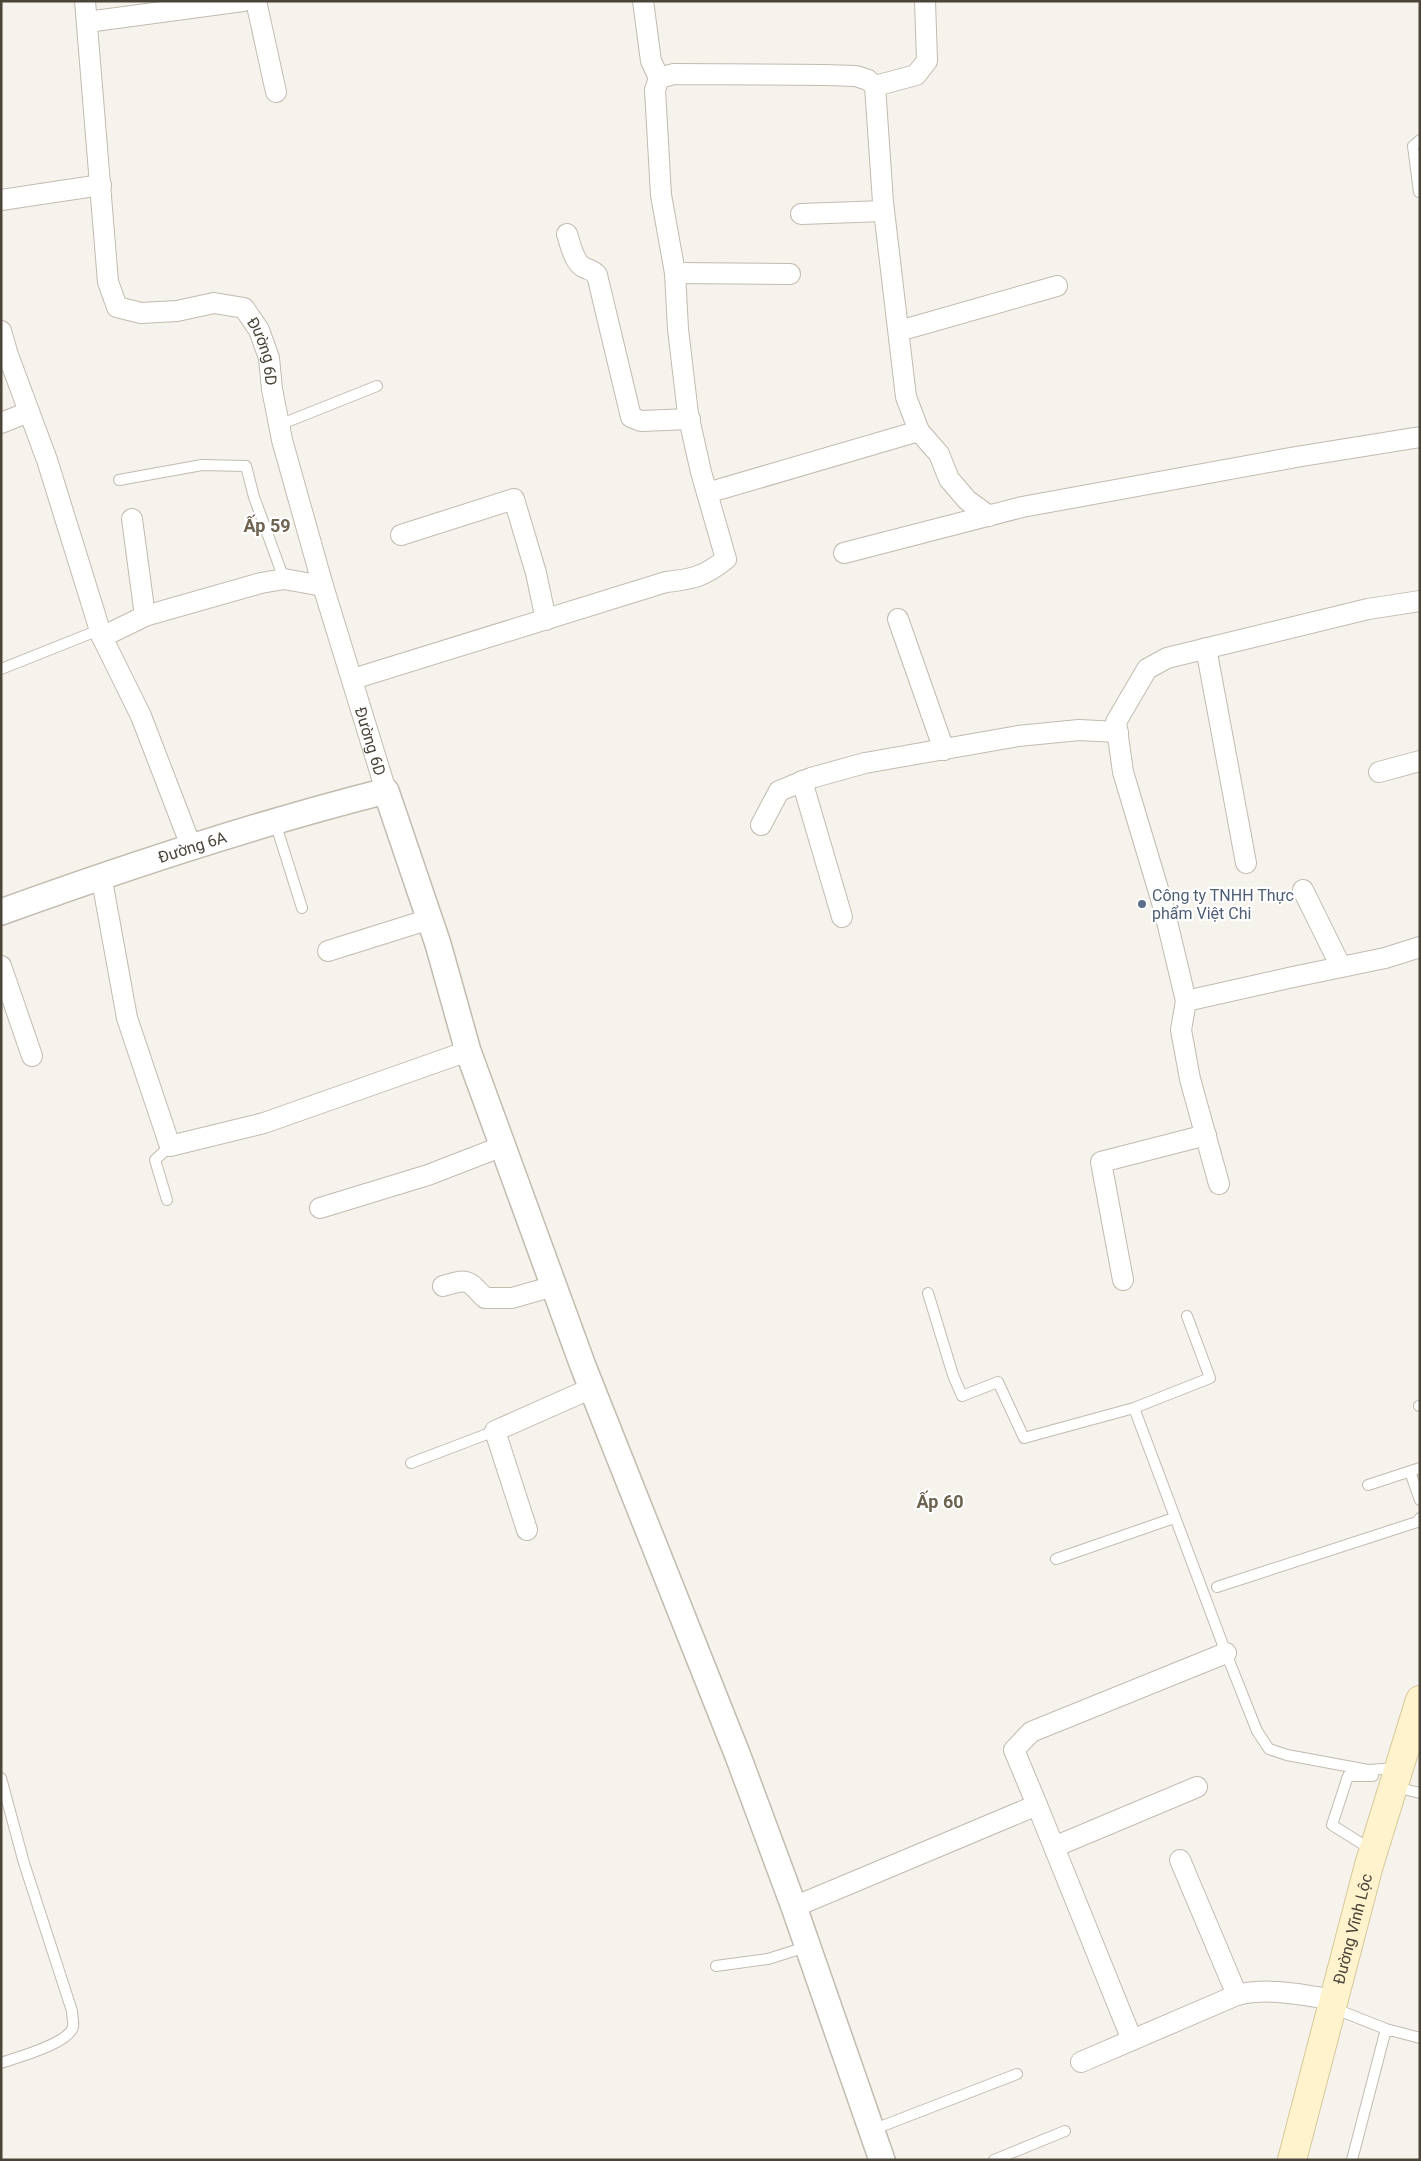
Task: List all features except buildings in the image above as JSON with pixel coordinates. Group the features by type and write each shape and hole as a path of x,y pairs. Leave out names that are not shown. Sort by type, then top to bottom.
{"main road":[{"name":"Đường Vĩnh Lộc","path":"1292,2160 1373,1851 1420,1700"}],"street":[{"name":"Đường 6D","path":"85,1 108,282 117,307 141,313 177,311 214,303 244,308 259,330 269,358 279,425 323,586 386,791"},
{"path":"87,22 243,1"},
{"path":"256,1 276,92"},
{"path":"353,679 666,582 688,579 709,573 726,559 707,493 690,419 678,329 675,273 661,194 655,90 659,78 651,61 643,1"},
{"path":"875,86 916,75 927,61 925,1"},
{"path":"659,78 674,74 825,74 856,76 868,80 875,86 884,211 906,397 919,431 939,454 949,479 967,500 989,516"},
{"path":"1,200 101,185"},
{"path":"802,214 884,211"},
{"path":"566,234 581,266 591,269 597,275 631,417 641,421 690,419"},
{"path":"675,273 790,274"},
{"path":"899,331 1057,286"},
{"path":"1,331 47,460 100,633 141,716 192,846"},
{"path":"1,423 29,412"},
{"path":"707,493 919,431"},
{"path":"844,553 1022,507 1296,457 1420,437"},
{"path":"402,535 514,499 536,573 546,620"},
{"path":"132,519 145,616"},
{"path":"100,633 145,616 261,583 284,579 323,586"},
{"path":"1219,1184 1190,1080 1181,1030 1186,1001 1164,909 1123,772 1116,722 1147,669 1167,658 1368,609 1420,601"},
{"path":"898,619 944,750"},
{"path":"1206,648 1246,863"},
{"path":"761,825 779,791 802,781 865,763 1027,735 1080,730 1118,732"},
{"path":"1379,772 1420,761"},
{"path":"802,781 842,917"},
{"path":"386,791 430,919 468,1051 592,1388 738,1756 794,1907 806,1947 882,2160"},
{"name":"Đường 6A","path":"1,912 101,875 192,846 386,791"},
{"path":"101,875 127,1018 170,1146 264,1123 468,1051"},
{"path":"1303,890 1341,967"},
{"path":"328,951 430,919"},
{"path":"1186,1001 1385,958 1420,947"},
{"path":"1,966 32,1056"},
{"path":"1123,1280 1101,1162 1206,1135"},
{"path":"320,1208 428,1175 503,1146"},
{"path":"443,1286 467,1281 473,1284 485,1298 512,1298 554,1286"},
{"path":"527,1530 495,1431 592,1388"},
{"path":"1132,2040 1014,1750 1031,1732 1226,1653"},
{"path":"1054,1847 1197,1787"},
{"path":"794,1907 1037,1805"},
{"path":"1180,1860 1237,1995"},
{"path":"1081,2062 1237,1995 1255,1991 1282,1992 1334,2004"}],"lane":[{"path":"1419,192 1413,146 1420,140"},
{"path":"279,425 377,386"},
{"path":"119,480 202,465 246,466 254,497 284,579"},
{"path":"1,669 100,633"},
{"path":"275,822 302,908"},
{"path":"166,1200 154,1160 170,1146"},
{"path":"928,1293 953,1375 962,1396 998,1382 1024,1438 1134,1408 1210,1378 1187,1316"},
{"path":"1134,1408 1226,1653 1257,1731 1269,1749 1287,1755 1396,1777 1420,1793"},
{"path":"411,1463 495,1431"},
{"path":"1368,1485 1415,1470 1420,1500"},
{"path":"1056,1559 1174,1518"},
{"path":"1217,1587 1417,1522 1420,1518"},
{"path":"1373,1851 1332,1825 1348,1776 1396,1777"},
{"path":"1,1778 24,1864 72,2011 74,2026 68,2036 1,2063"},
{"path":"716,1966 768,1959 806,1947"},
{"path":"1334,2004 1386,2029 1420,2038"},
{"path":"1352,2160 1386,2029"},
{"path":"872,2130 1017,2074"},
{"path":"994,2160 1065,2131"}],"place":[{"name":"Công ty TNHH Thực phẩm Việt Chi","path":"1142,904"}],"district":[{"name":"Ấp 59","path":"267,525"},
{"name":"Ấp 60","path":"940,1501"}]}
